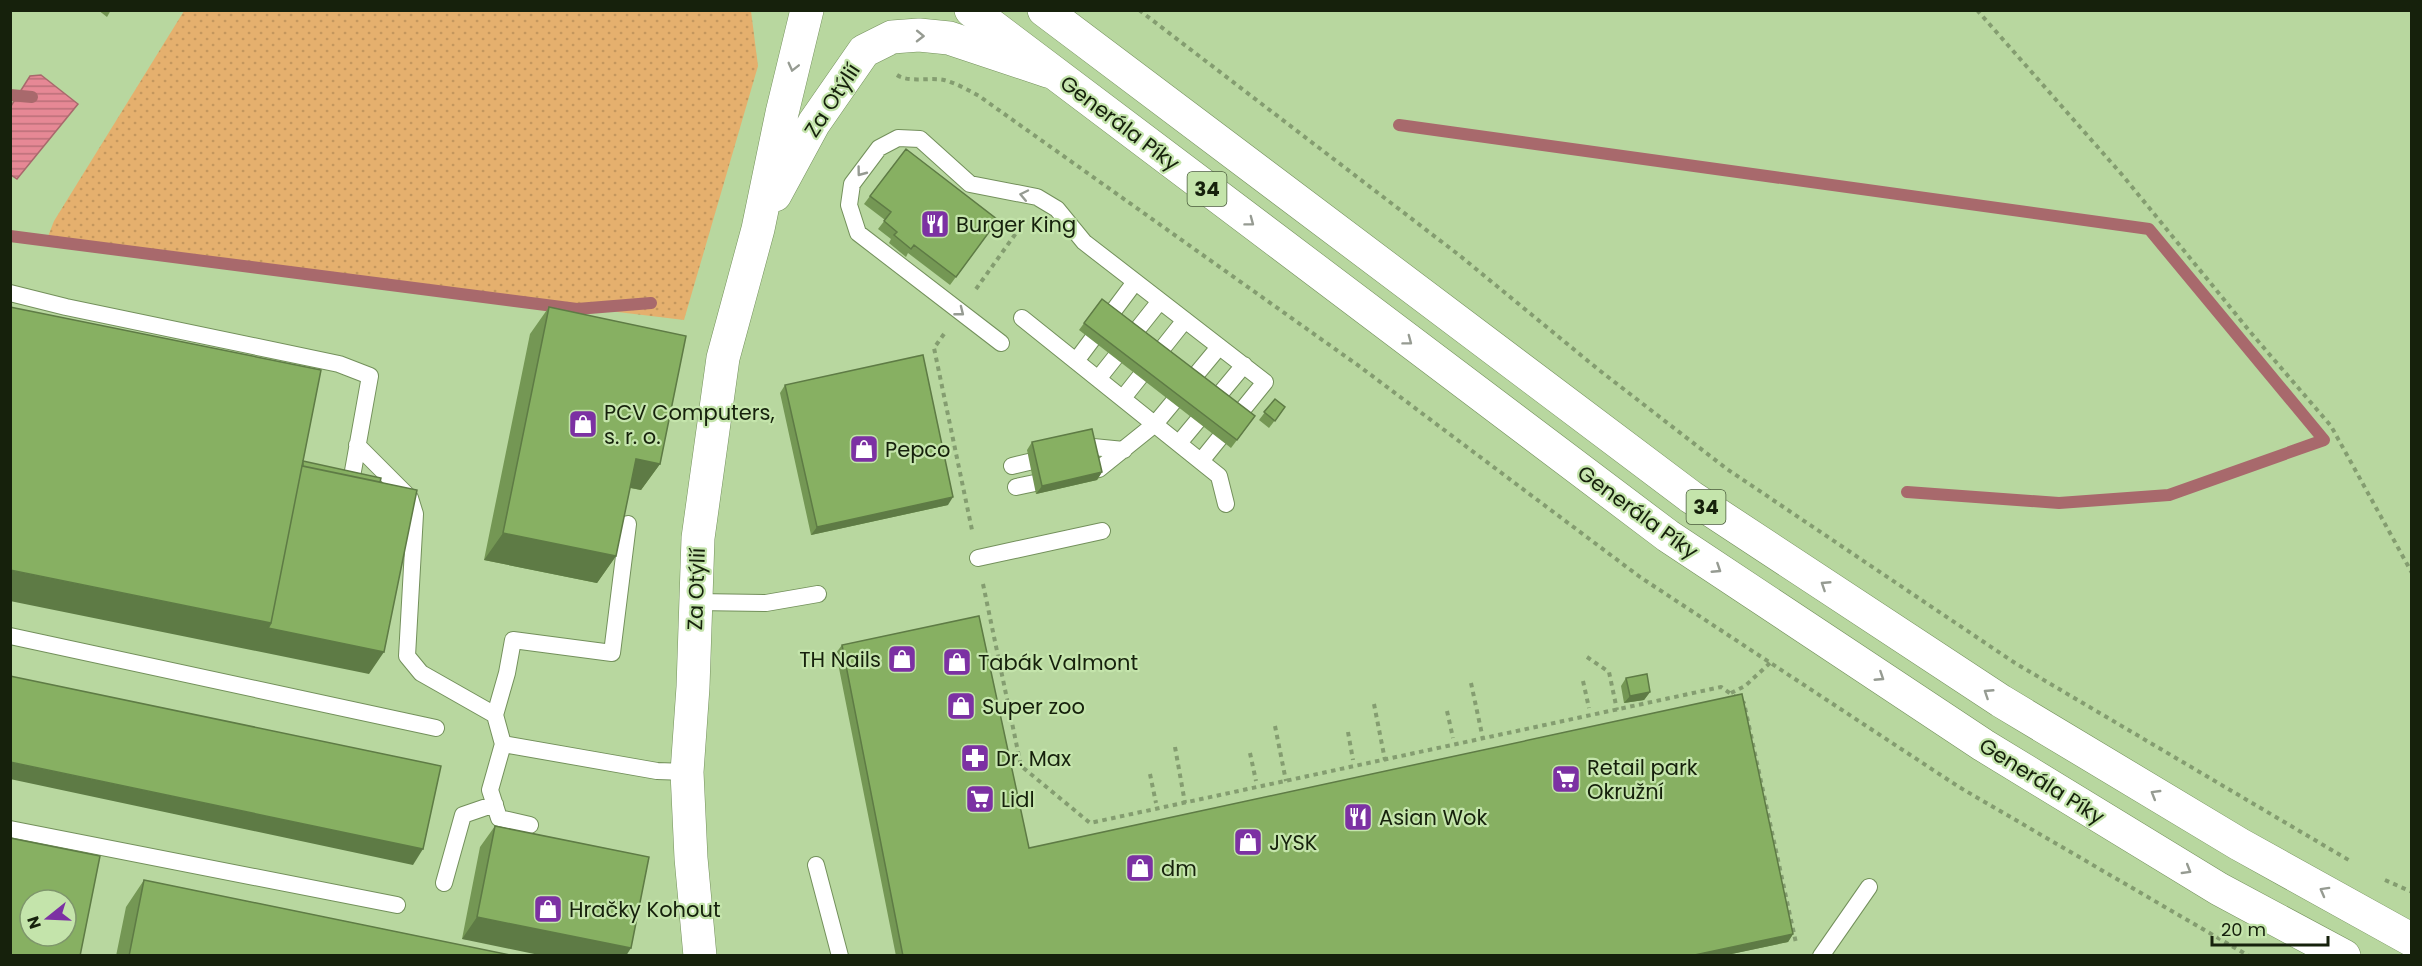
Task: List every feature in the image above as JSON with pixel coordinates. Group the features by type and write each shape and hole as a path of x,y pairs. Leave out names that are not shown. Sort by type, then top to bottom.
{"main road":[{"name":"Za Otýlií","path":"700,956 691,858 687,772 698,538 723,358 758,229 782,113 807,10"},
{"name":"Generála Píky","path":"971,10 1668,537 1983,745 2219,889 2344,956"},
{"name":"Generála Píky","path":"1044,10 1691,497 2001,701 2240,844 2412,940"},
{"name":"Za Otýlií","path":"758,229 814,123 864,51 892,37 920,35 949,38 1053,72"}],"lane":[{"path":"1001,343 858,233 849,205 852,184 879,148 898,138 920,140 970,184 1037,197 1057,209 1084,242 1264,382 1201,461"},
{"path":"1076,361 1135,282"},
{"path":"10,293 66,307 339,364 370,376 352,471"},
{"path":"1098,379 1160,301"},
{"path":"1022,318 1219,476 1226,504"},
{"path":"1123,398 1185,320"},
{"path":"1016,487 1099,469 1155,424 1219,347"},
{"path":"1179,443 1244,365"},
{"path":"357,444 410,498 415,514 407,656 421,673 495,715"},
{"path":"1012,466 1093,447 1124,450"},
{"path":"530,825 499,818 490,790 503,744 495,715 507,673 513,640 612,653 628,524"},
{"path":"978,558 1102,531"},
{"path":"696,602 766,603 818,594"},
{"path":"10,636 436,728"},
{"path":"503,744 657,771 687,772"},
{"path":"444,883 463,815 495,804"},
{"path":"10,829 396,905"},
{"path":"816,865 840,956"},
{"path":"1821,956 1869,887"}],"path":[{"path":"1139,10 1459,255 1599,370 1727,469 2014,663 2353,862"},
{"path":"1977,10 2124,177 2200,267 2252,334 2331,426 2412,573"},
{"path":"890,69 903,79 928,77 947,80 979,96 1359,366 1640,578 1959,787 2249,956"},
{"path":"1028,216 934,348 1021,766 1090,823 1721,687 1744,703 1796,944"},
{"path":"1587,657 1609,672 1617,710"},
{"path":"1731,693 1745,686 1770,663"},
{"path":"1583,681 1589,708"},
{"path":"1471,683 1483,739"},
{"path":"1374,704 1385,760"},
{"path":"1447,711 1453,738"},
{"path":"1275,726 1286,781"},
{"path":"1348,732 1353,760"},
{"path":"1175,747 1185,803"},
{"path":"1250,753 1256,781"},
{"path":"1150,774 1156,803"},
{"path":"2384,879 2412,892"}],"shaded area":[{"path":"184,11 751,11 758,66 684,320 269,270 47,239 54,221"},
{"path":"41,75 78,104 17,179 11,175 11,106 30,76"}],"building":[{"name":"Burger King","path":"906,149 998,220 956,277 914,245 911,249 894,235 897,232 884,221 891,212 870,196"},
{"path":"1102,299 1255,416 1237,440 1084,323"},
{"path":"10,307 321,370 271,623 10,570"},
{"name":"PCV Computers, s. r. o.","path":"549,307 686,336 660,464 636,459 616,556 503,533"},
{"name":"Pepco","path":"923,355 953,497 817,527 785,385"},
{"path":"1275,399 1285,407 1275,421 1264,412"},
{"path":"1092,429 1102,472 1042,486 1032,442"},
{"path":"303,461 381,478 380,482 303,466"},
{"path":"302,466 417,490 384,652 268,628 271,623"},
{"name":"Retail park Okružní","path":"979,616 1029,848 1742,694 1793,934 1690,956 903,956 842,645"},
{"path":"1647,674 1650,692 1630,696 1626,678"},
{"path":"10,676 441,766 423,849 10,762"},
{"name":"Hračky Kohout","path":"495,826 649,857 631,948 477,917"},
{"path":"10,838 100,856 80,956 10,956"},
{"path":"144,880 515,956 129,956"}],"waterway":[{"path":"10,95 32,97"},
{"path":"1399,125 2149,229 2324,440 2169,495 2059,503 1907,492"},
{"path":"10,236 577,309 651,303"}],"place":[{"name":"Burger King","path":"935,224"},
{"name":"PCV Computers, s. r. o.","path":"583,424"},
{"name":"Pepco","path":"864,449"},
{"name":"TH Nails","path":"902,659"},
{"name":"Tabák Valmont","path":"957,662"},
{"name":"Super zoo","path":"961,706"},
{"name":"Dr. Max","path":"975,758"},
{"name":"Retail park Okružní","path":"1566,779"},
{"name":"Lidl","path":"980,799"},
{"name":"Asian Wok","path":"1358,817"},
{"name":"JYSK","path":"1248,842"},
{"name":"dm","path":"1140,868"},
{"name":"Hračky Kohout","path":"548,909"}]}
